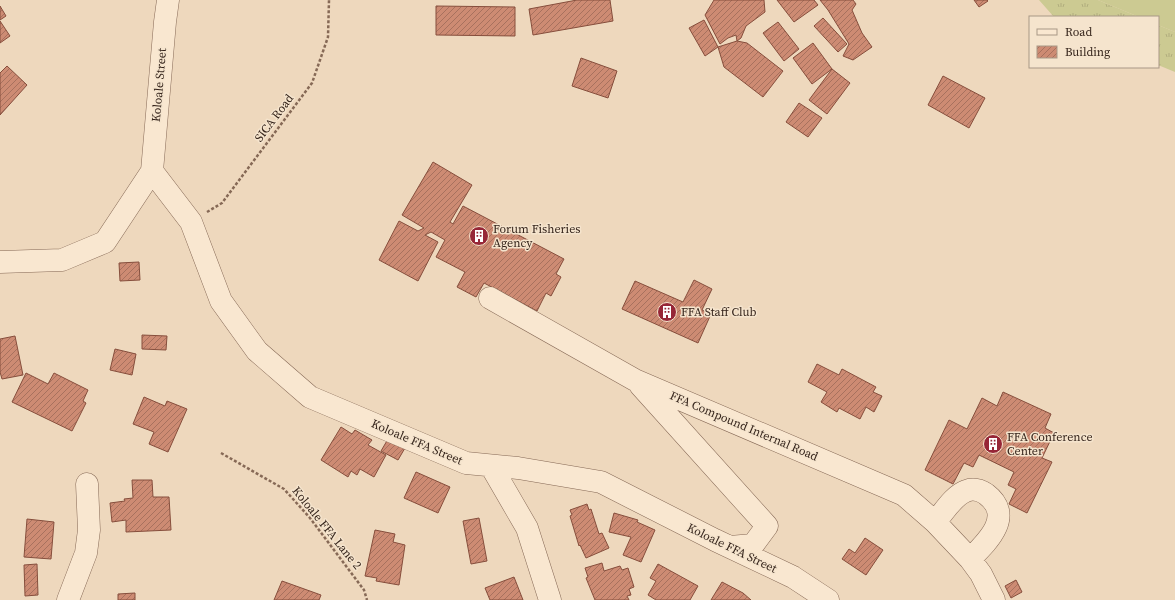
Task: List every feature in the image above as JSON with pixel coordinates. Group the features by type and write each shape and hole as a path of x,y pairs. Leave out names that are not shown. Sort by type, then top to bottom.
{"street":[{"name":"Koloale Street","path":"152,171 168,0"},
{"name":"Koloale FFA Street","path":"152,171 191,222 221,301 256,351 310,397 466,463 518,468 602,482 793,577 828,600"},
{"path":"0,262 62,260 105,242 152,171"},
{"name":"FFA Compound Internal Road","path":"490,298 635,380 904,495 935,522 976,566 994,600"},
{"path":"635,380 767,526 753,545 730,547"},
{"path":"491,466 527,528 550,600"},
{"path":"68,600 86,553 89,530 87,484"},
{"path":"935,522 954,500 965,491 973,489 977,490 987,495 992,500 996,506 998,514 997,526 976,566"}],"path":[{"name":"SICA Road","path":"191,222 222,203 312,83 328,37 329,0"},
{"name":"Koloale FFA Lane 2","path":"221,453 284,489 310,518 364,590 367,600"}],"green space":[{"path":"1039,0 1098,0 1137,16 1053,16"},
{"path":"1098,0 1175,0 1175,32 1159,25 1159,16 1137,16"},
{"path":"1159,25 1175,32 1175,72 1159,65"}],"building":[{"path":"577,0 610,0 613,21 533,35 529,9"},
{"path":"714,0 764,0 765,12 746,26 741,38 737,41 736,35 728,38 720,44 705,15"},
{"path":"777,0 814,0 818,5 794,22"},
{"path":"820,0 853,0 856,4 852,10 862,33 872,47 853,60 843,56 849,44"},
{"path":"974,0 987,0 988,1 979,7"},
{"path":"0,6 6,16 0,20"},
{"path":"436,6 515,7 515,36 436,35"},
{"path":"823,18 847,44 838,52 814,26"},
{"path":"704,20 718,47 705,56 689,28"},
{"path":"0,21 10,36 0,43"},
{"path":"778,22 799,49 784,61 763,33"},
{"path":"737,41 747,43 783,71 763,97 724,67 718,47"},
{"path":"813,43 832,69 812,84 793,58"},
{"path":"581,58 617,71 608,98 572,86"},
{"path":"7,66 27,85 0,115 0,73"},
{"path":"832,69 850,83 827,114 809,100"},
{"path":"943,76 985,98 969,128 928,105"},
{"path":"799,103 822,118 808,137 786,122"},
{"name":"Forum Fisheries Agency","path":"433,162 472,185 450,222 453,224 463,206 564,259 556,274 561,277 551,296 546,293 537,311 484,283 476,297 457,287 465,272 436,257 445,240 431,232 425,235 438,242 418,281 379,260 399,221 418,231 424,228 402,215"},
{"path":"139,262 140,280 120,281 119,263"},
{"name":"FFA Staff Club","path":"694,280 712,289 702,310 711,314 698,343 622,309 635,281 683,302"},
{"path":"142,335 167,336 166,350 142,349"},
{"path":"15,336 23,375 2,379 0,372 0,339"},
{"path":"115,349 136,354 132,375 110,370"},
{"path":"817,364 839,375 842,369 876,387 873,392 882,396 874,412 866,407 860,419 839,408 837,412 821,402 827,392 808,382"},
{"path":"26,373 48,384 54,373 88,390 83,401 86,403 72,431 12,402"},
{"name":"FFA Conference Center","path":"1003,392 1051,414 1045,428 1054,433 1042,458 1052,462 1027,513 1009,504 1016,489 1008,485 1014,472 979,455 973,467 964,463 953,484 925,470 949,420 967,429 982,398 997,406"},
{"path":"144,397 165,406 167,401 187,409 168,452 149,444 154,432 133,424"},
{"path":"341,427 352,434 355,430 372,440 368,445 386,455 374,477 360,469 357,475 351,471 348,477 321,460"},
{"path":"388,439 405,448 398,460 381,451"},
{"path":"416,472 450,487 438,513 404,498"},
{"path":"132,480 152,480 153,497 169,497 171,530 126,532 126,520 112,522 110,503 125,501 124,499 133,498"},
{"path":"587,504 589,510 591,509 599,534 602,533 609,548 586,558 580,545 579,546 570,516 572,515 570,510"},
{"path":"614,513 638,520 637,522 655,530 641,562 623,555 631,537 609,532"},
{"path":"479,518 487,561 471,564 463,521"},
{"path":"27,519 54,522 51,559 24,557"},
{"path":"375,530 395,534 393,542 405,545 399,585 376,581 377,578 365,576"},
{"path":"865,538 883,550 866,575 842,559 849,549 855,553"},
{"path":"602,563 604,571 620,566 622,570 628,568 634,587 629,589 631,595 627,596 629,600 595,600 586,578 588,577 585,568"},
{"path":"37,564 38,595 25,596 24,565"},
{"path":"658,564 698,586 690,600 656,600 648,595 656,581 650,578"},
{"path":"514,577 523,600 490,600 485,588"},
{"path":"1016,580 1022,592 1011,598 1005,586"},
{"path":"282,581 321,595 319,600 274,600"},
{"path":"722,582 743,593 751,600 711,600"},
{"path":"135,593 135,600 118,600 118,594"}],"place":[{"name":"Forum Fisheries Agency","path":"479,236"},
{"name":"FFA Staff Club","path":"667,312"},
{"name":"FFA Conference Center","path":"993,444"}]}
